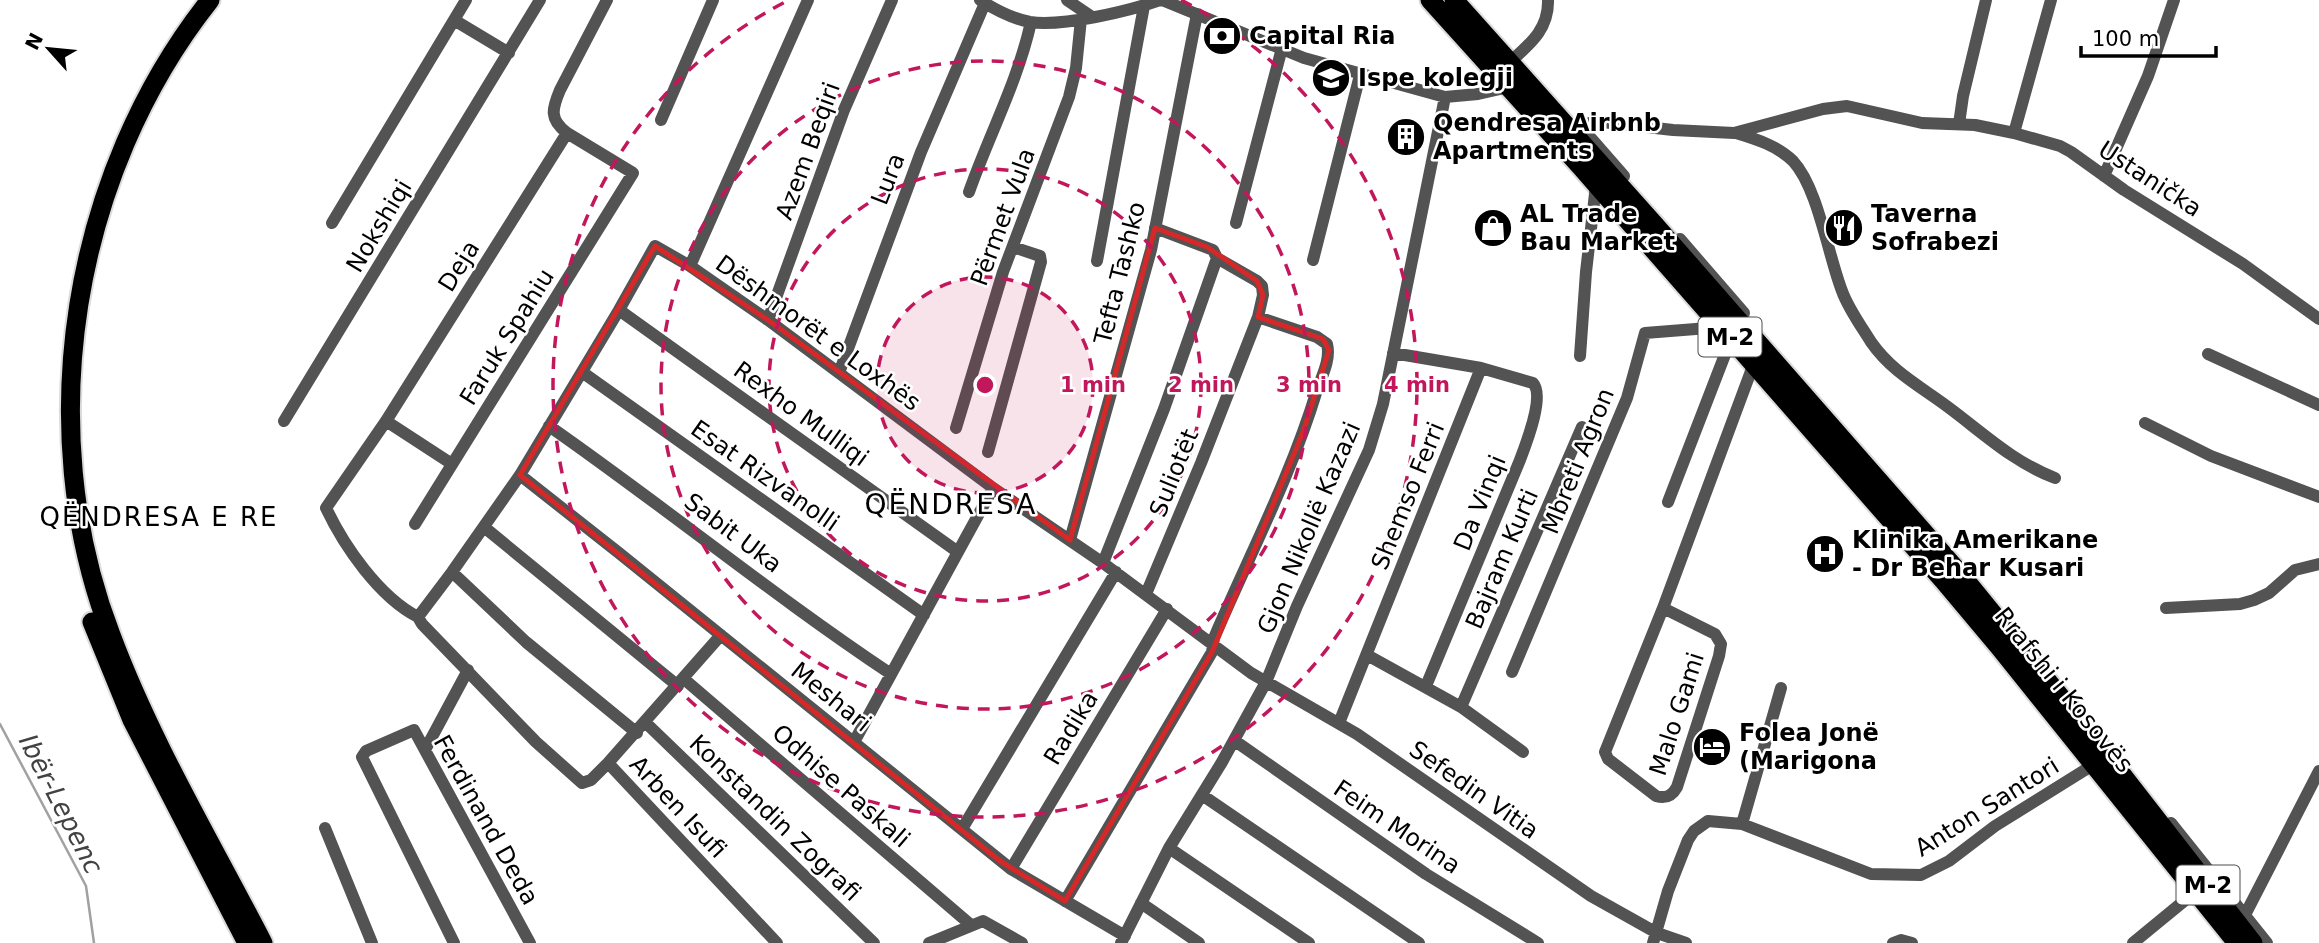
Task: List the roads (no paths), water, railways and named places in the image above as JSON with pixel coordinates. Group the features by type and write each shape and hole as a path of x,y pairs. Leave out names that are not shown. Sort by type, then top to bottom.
{"highway":[{"path":"194,0 166,40 134,96 92,195 76,252 65,308 59,369 58,431 70,534 81,587 97,637 132,720 247,943"},
{"path":"210,0 156,81 122,152 104,199 89,255 79,309 72,370 71,432 82,532 93,582 110,634 144,711 263,943"},
{"name":"Rrafshi i Kosovës","path":"1430,0 1754,363 2000,648 2237,943"},
{"name":"Rrafshi i Kosovës","path":"1454,0 1578,131 1963,577 2085,727 2253,943"}],"street":[{"name":"Nokshiqi","path":"332,223 466,0"},
{"name":"Nokshiqi","path":"284,421 540,0"},
{"path":"567,133 557,125 555,102 607,0"},
{"path":"661,120 713,0"},
{"path":"690,266 808,0"},
{"name":"Azem Beqiri","path":"768,320 844,110 892,0"},
{"path":"1067,0 1086,18"},
{"path":"982,2 1031,22 1086,18 1161,0 1304,58 1446,97 1510,87"},
{"path":"1510,62 1541,30 1546,21 1548,0"},
{"path":"1959,124 1986,0"},
{"path":"2014,133 2052,0"},
{"path":"2104,176 2148,76 2174,0"},
{"name":"Lura","path":"838,373 921,152 982,2"},
{"path":"1097,261 1144,6"},
{"name":"Tefta Tashko","path":"1070,540 1146,271 1197,14"},
{"name":"Përmet Vula","path":"956,428 1013,247 1069,97 1086,18"},
{"path":"454,20 509,53"},
{"path":"969,192 1017,76 1031,22"},
{"path":"1236,223 1282,48"},
{"path":"1313,260 1360,75"},
{"name":"Gjon Nikollë Kazazi","path":"1123,940 1169,848 1235,741 1266,682 1297,606 1369,450 1377,429 1446,97"},
{"name":"Ustanička","path":"1734,133 1823,109 1847,106 1937,125 1975,125 2060,146 2243,264 2319,319"},
{"path":"1578,131 1590,123 1602,122 1734,133 1776,148 1800,171 1812,199 1843,295 1881,356 1911,383 1945,405 2006,453 2055,478"},
{"path":"1775,123 1776,148"},
{"name":"Rrafshi i Kosovës","path":"1578,131 1989,594 2267,943"},
{"name":"Faruk Spahiu","path":"415,524 633,173 567,133"},
{"name":"Deja","path":"418,617 389,596 360,564 326,508 386,421 567,133"},
{"path":"1580,356 1596,184"},
{"path":"1103,563 1164,409 1217,258 1208,247 1155,228"},
{"name":"Dëshmorët e Loxhës","path":"418,617 520,475 619,310 654,246 690,266 768,320 993,488 1116,572 1266,682"},
{"path":"988,452 1041,262 1040,256 1013,247"},
{"name":"Suliotët","path":"1146,594 1201,463 1258,317 1263,295 1262,286 1217,258"},
{"name":"Rexho Mulliqi","path":"619,310 958,552"},
{"path":"1065,901 1211,655 1213,644 1299,443 1329,350 1328,344 1323,339 1258,317"},
{"name":"Mbreti Agron","path":"1512,672 1627,398 1645,333 1726,333"},
{"path":"1668,502 1726,333"},
{"path":"1393,353 1481,368"},
{"path":"2208,354 2319,405"},
{"name":"Malo Gami","path":"1663,608 1715,634 1721,644 1677,787 1665,798 1656,796 1608,760 1605,752 1663,608 1754,363"},
{"name":"Shemso Ferri","path":"1339,723 1481,368"},
{"name":"Da Vinqi","path":"1426,685 1524,451 1537,397 1537,386 1533,383 1481,368"},
{"name":"Esat Rizvanolli","path":"582,372 924,615"},
{"path":"386,421 452,464"},
{"path":"2145,423 2211,456 2319,497"},
{"name":"Sabit Uka","path":"549,426 891,674"},
{"name":"Bajram Kurti","path":"1461,706 1582,427"},
{"name":"Meshari","path":"520,475 1011,869 1123,940"},
{"path":"854,742 993,488"},
{"name":"Odhise Paskali","path":"484,527 681,683 971,925"},
{"path":"2166,608 2247,602 2269,593 2300,567 2319,564"},
{"name":"Konstandin Zografi","path":"452,572 526,642 641,728 874,943"},
{"path":"962,829 1116,572"},
{"name":"Radika","path":"1011,869 1167,609"},
{"path":"418,617 536,742 578,781 585,784 608,763"},
{"name":"Arben Isufi","path":"721,635 608,763 777,943"},
{"path":"1367,655 1461,706 1522,752"},
{"path":"425,750 468,670"},
{"name":"Sefedin Vitia","path":"1266,682 1339,723 1655,938 1686,943"},
{"path":"1742,824 1781,688"},
{"name":"Ferdinand Deda","path":"454,943 362,757 366,751 414,730 530,943"},
{"name":"Feim Morina","path":"1235,741 1426,874 1538,943"},
{"name":"Anton Santori","path":"1655,938 1668,891 1688,840 1694,831 1708,821 1742,824 1856,869 1887,876 1921,875 1950,860 1995,826 2093,765"},
{"path":"2245,913 2319,771"},
{"path":"1202,795 1419,943"},
{"path":"325,828 372,943"},
{"path":"1169,848 1309,943"},
{"path":"2133,943 2195,892"},
{"path":"1141,903 1199,943"},
{"path":"931,942 971,925 988,922 1022,943"},
{"path":"1893,943 1901,940 1912,943"}],"waterway":[{"name":"Ibër-Lepenc","path":"0,724 86,886 94,943"}],"place":[{"name":"Capital Ria","path":"1222,36"},
{"name":"Ispe kolegji","path":"1331,78"},
{"name":"Qendresa Airbnb Apartments","path":"1406,137"},
{"name":"AL Trade Bau Market","path":"1493,228"},
{"name":"Taverna Sofrabezi","path":"1844,228"},
{"name":"Klinika Amerikane - Dr Behar Kusari","path":"1825,554"},
{"name":"Folea Jonë (Marigona","path":"1712,747"}],"district":[{"name":"QËNDRESA","path":"951,504"},
{"name":"QËNDRESA E RE","path":"159,517"}]}
